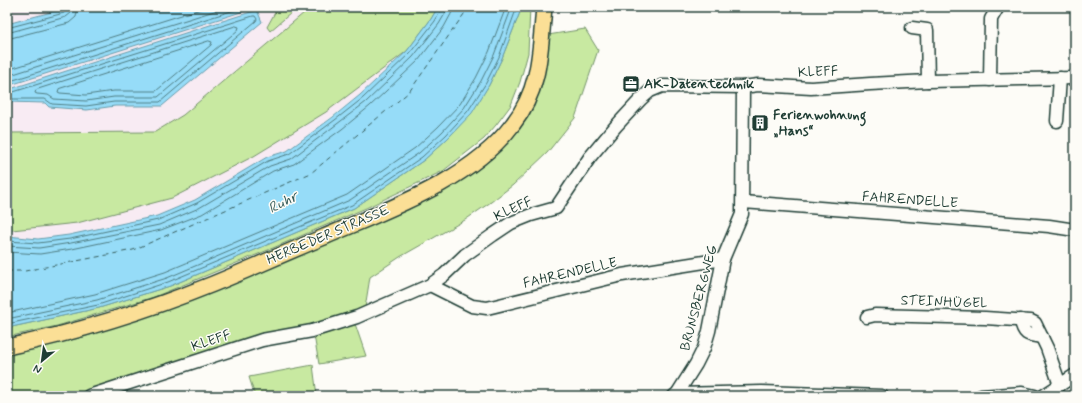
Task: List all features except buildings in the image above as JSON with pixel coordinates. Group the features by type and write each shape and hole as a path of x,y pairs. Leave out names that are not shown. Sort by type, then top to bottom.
{"main road":[{"name":"HERBEDER STRASSE","path":"7,347 50,338 116,319 214,284 415,198 449,179 474,162 497,143 514,124 522,110 529,96 538,68 541,51 544,7"}],"street":[{"path":"990,80 991,19 998,7"},
{"path":"912,28 927,30 928,81"},
{"path":"1057,121 1060,78"},
{"name":"KLEFF","path":"89,396 262,340 312,331 357,317 430,285 493,234 511,223 531,215 556,208 590,157 650,90 662,86 743,87 758,85 810,88 928,81 1075,78"},
{"name":"BRUNSBERGWEG","path":"676,395 696,364 704,348 709,331 722,259 742,214 743,87"},
{"name":"FAHRENDELLE","path":"743,202 1048,226 1075,230"},
{"name":"FAHRENDELLE","path":"430,285 472,306 487,308 622,276 722,259"},
{"name":"STEINHÜGEL","path":"867,317 875,315 1021,320 1023,329 1026,333 1042,337 1060,385"},
{"path":"1043,396 1075,375"},
{"path":"981,396 1022,393 1035,396"},
{"path":"676,395 763,394 882,396"}],"shaded area":[{"path":"7,7 438,7 407,51 360,95 287,151 267,157 195,200 157,216 69,235 38,239 7,236"}],"green space":[{"path":"278,7 298,7 270,31 267,27"},
{"path":"311,7 438,7 407,51 326,112 254,156 172,198 77,223 12,230 7,229 7,133 155,132 183,115"},
{"path":"522,7 530,7 528,53 520,82 511,105 484,139 443,171 366,208 154,297 57,326 7,337 7,328 99,308 170,286 354,208 424,160 448,138 471,113 489,85 502,58"},
{"path":"585,29 598,50 575,118 547,153 513,185 465,220 400,257 370,277 365,308 352,315 366,356 319,364 312,324 261,336 77,396 7,396 7,354 84,337 205,294 408,210 466,175 511,138 536,97 546,61 548,35"},
{"path":"313,365 317,396 255,396 249,377"}],"water":[{"path":"70,7 257,7 7,86 7,24"},
{"name":"Ruhr","path":"438,7 522,7 502,58 489,85 472,113 424,160 354,208 170,286 99,308 7,328 7,236 38,239 69,235 157,216 195,200 267,157 287,151 333,117 360,95 407,51"},
{"path":"257,10 262,22 162,106 115,106 87,110 49,107 45,103 7,102 7,90"}],"ferry route":[{"path":"7,271 25,271 133,250 311,173 409,92 469,7"}],"place":[{"name":"AK-Datentechnik","path":"631,84"},
{"name":"Ferienwohnung „Hans“","path":"760,123"}]}
